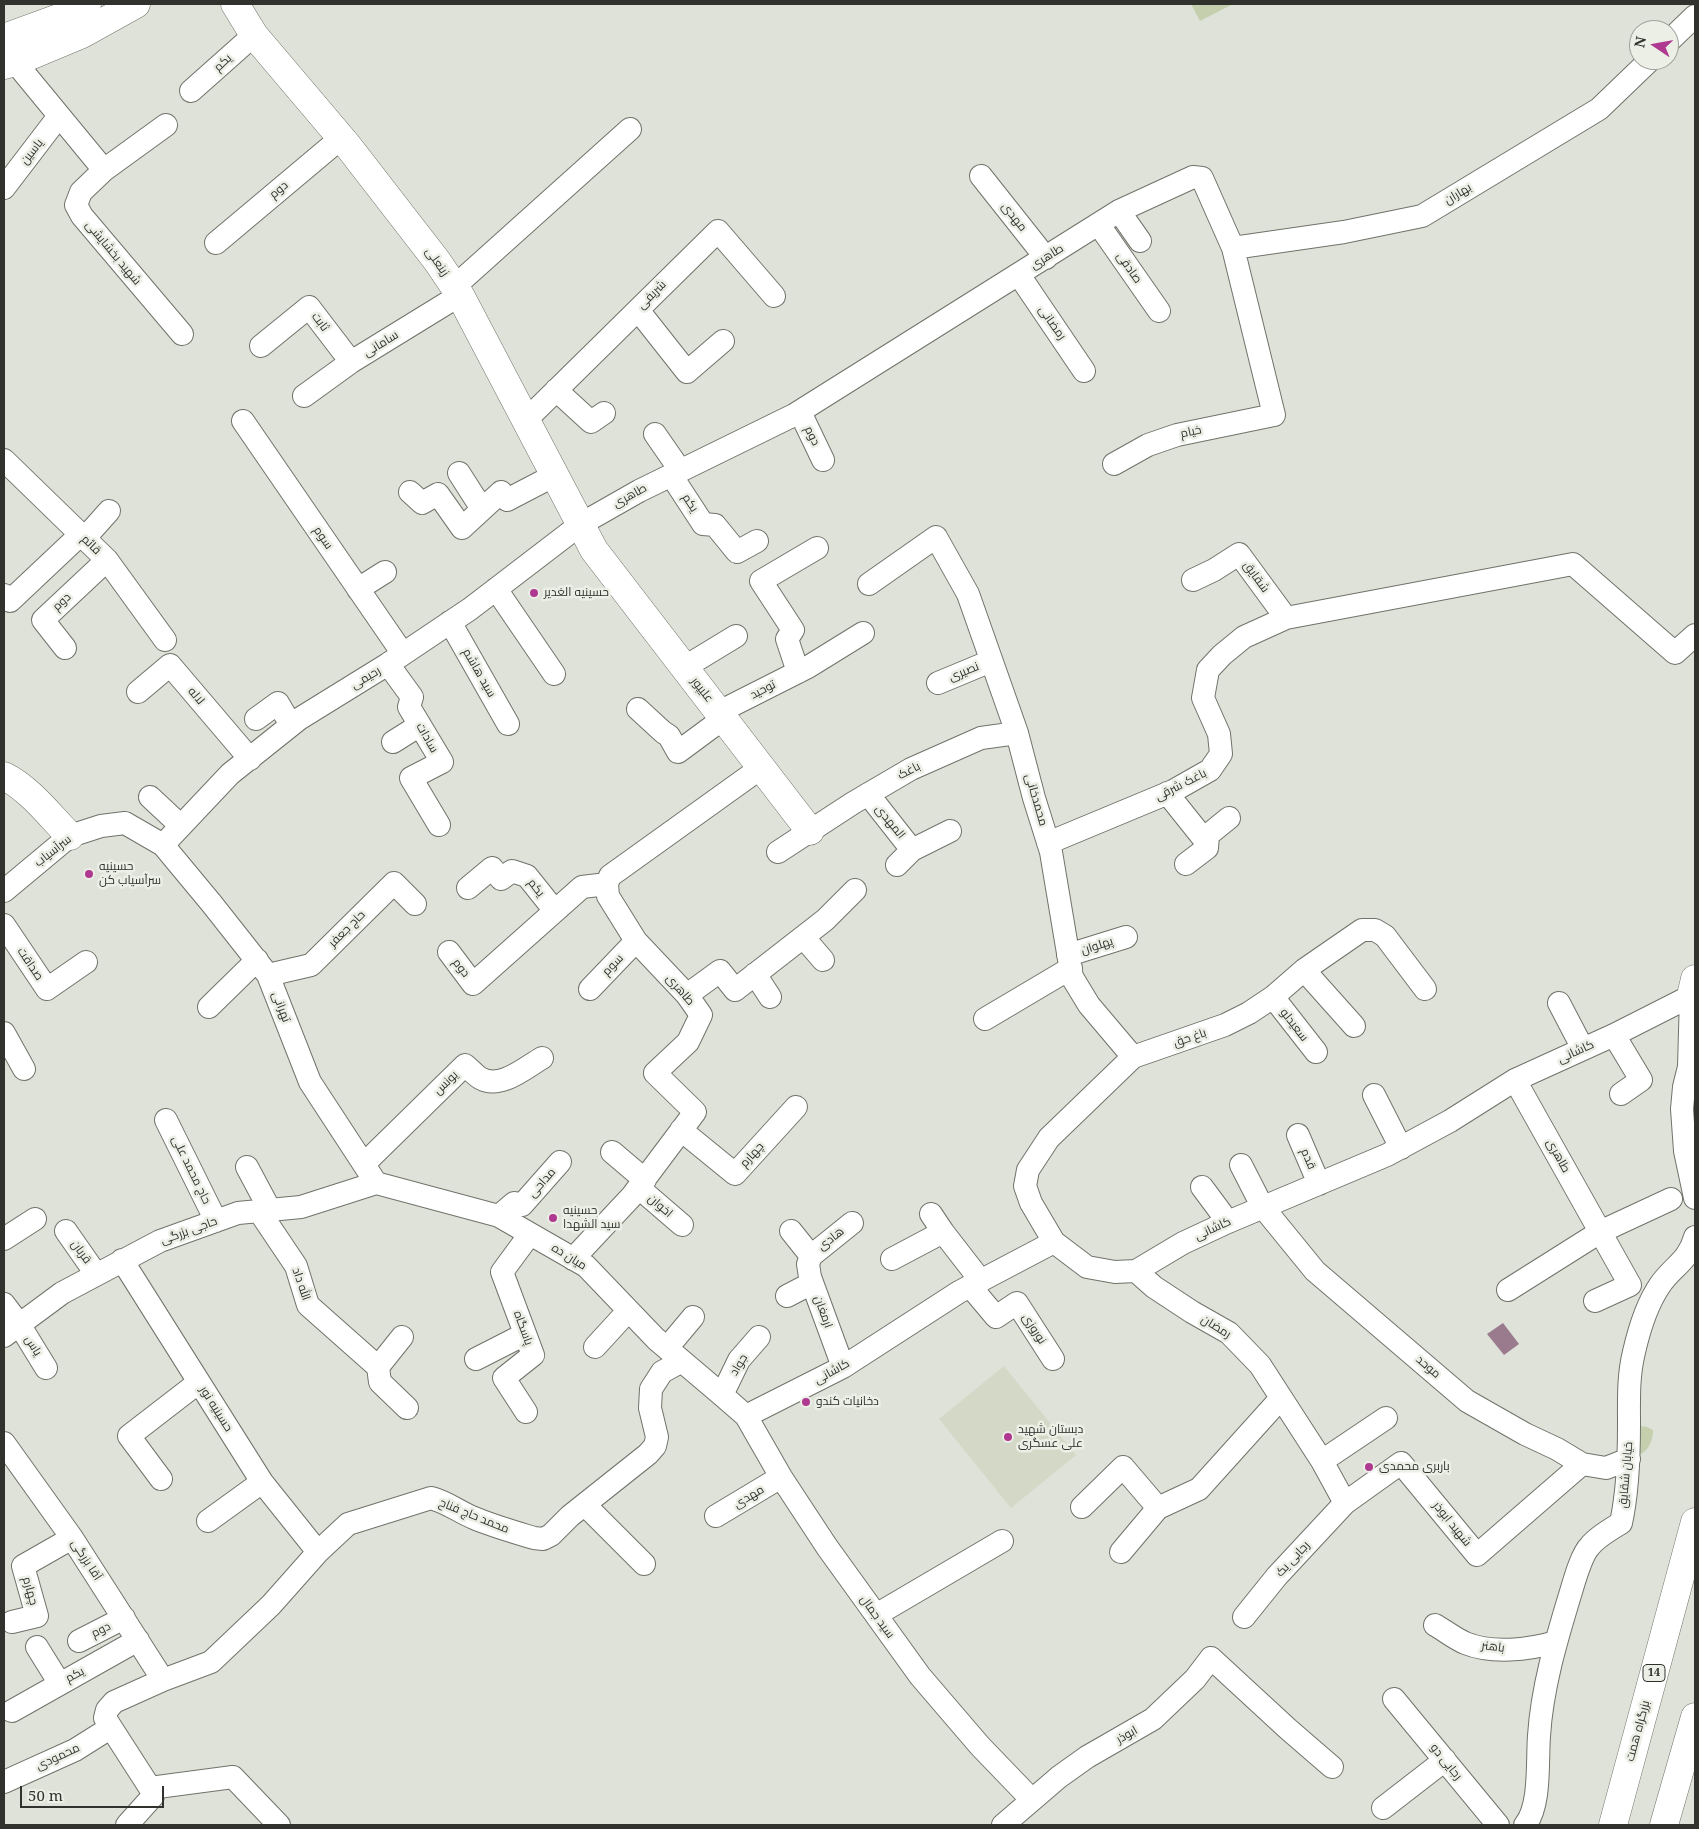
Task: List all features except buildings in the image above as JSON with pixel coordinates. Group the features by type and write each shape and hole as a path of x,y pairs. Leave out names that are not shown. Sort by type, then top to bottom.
{"main road":[{"path":"5,38 70,14 87,4"},
{"path":"9,64 82,34 136,4"},
{"name":"زینعلی","path":"235,4 254,35 341,138 437,261 457,291 594,550"},
{"name":"علیپور","path":"594,550 810,831"},
{"path":"4,776 13,780 29,794 70,836"},
{"name":"بزرگراه همت","path":"1613,1825 1695,1522"},
{"path":"1664,1825 1695,1717"}],"street":[{"path":"1679,32 1695,16"},
{"name":"یکم","path":"191,91 254,35"},
{"path":"5,38 9,64 59,116 104,170"},
{"name":"بهاران","path":"1233,248 1344,232 1422,216 1599,109 1640,70"},
{"name":"یاسین","path":"4,188 59,116"},
{"name":"شهید بخشایشی","path":"166,125 104,170 81,192 76,205 82,216 182,334"},
{"name":"سامانی","path":"304,396 457,291 630,130"},
{"name":"دوم","path":"216,243 341,138"},
{"name":"مهدی","path":"981,176 1046,258"},
{"name":"طاهری","path":"581,524 676,472 800,412 1119,211 1193,177 1202,178 1233,248 1274,415"},
{"path":"1119,211 1140,241"},
{"name":"صادقی","path":"1099,225 1160,311"},
{"name":"شریفی","path":"526,420 718,231 774,296"},
{"name":"رمضانی","path":"1019,275 1084,371"},
{"name":"ثابت","path":"261,346 309,307 351,362"},
{"path":"638,310 687,372 722,341"},
{"path":"556,390 591,422 604,413"},
{"name":"دوم","path":"800,412 824,460"},
{"name":"خیام","path":"1114,464 1148,444 1177,435 1274,415"},
{"name":"سوم","path":"243,421 358,589 395,659"},
{"path":"655,434 676,472"},
{"name":"قائم","path":"4,460 107,560 165,640"},
{"name":"یکم","path":"676,472 703,524 715,525 737,552 757,541"},
{"path":"459,473 482,509"},
{"path":"410,492 422,503 438,494 462,528 501,492 506,500 555,475"},
{"path":"4,595 10,601 109,511"},
{"name":"رحیمی","path":"163,845 230,774 291,725 450,622 581,524"},
{"name":"محمدخانی","path":"869,584 936,537 968,594 1017,733 1048,843 1072,977 1089,1005 1133,1057"},
{"path":"803,670 787,639 793,630 761,581 817,548"},
{"name":"شقایق","path":"1193,580 1214,570 1239,554 1286,618"},
{"name":"دوم","path":"65,648 44,620 107,560"},
{"name":"باغک شرقی","path":"1048,843 1167,793 1210,770 1221,754 1219,734 1203,698 1208,670 1222,655 1244,637 1286,618 1574,564 1675,653 1695,635"},
{"path":"358,589 385,572"},
{"path":"496,588 554,674"},
{"name":"سید هاشم","path":"450,622 508,724"},
{"name":"توحید","path":"638,709 669,736 678,752 721,715 803,670 863,633"},
{"path":"685,667 736,636"},
{"name":"سادات","path":"395,659 412,697 409,707 442,762 411,778 439,825"},
{"name":"نصیری","path":"938,683 991,661"},
{"name":"لاله","path":"138,692 170,665 250,758"},
{"path":"256,719 278,703 291,725"},
{"path":"393,742 420,725"},
{"name":"باغک","path":"778,852 868,794 911,769 981,738 1017,733"},
{"path":"555,912 582,887 607,884 610,876 762,767"},
{"path":"1167,793 1207,843"},
{"name":"المهدی","path":"868,794 904,857 950,831"},
{"path":"150,797 180,826"},
{"path":"1186,864 1207,848 1208,835 1229,818"},
{"name":"سرآسیاب","path":"4,891 70,836 101,826 125,823 163,845"},
{"name":"تهرانی","path":"163,845 262,967 310,1082 376,1183"},
{"name":"یکم","path":"468,888 492,868 501,879 512,871 527,876 555,912"},
{"name":"حاج جعفر","path":"262,967 311,965 394,883 416,904"},
{"name":"طاهری","path":"572,1259 642,1184 695,1112 655,1073 688,1042 701,1015 687,995 636,941 608,896 607,884"},
{"path":"687,995 720,971 735,990 804,938 855,890"},
{"name":"دوم","path":"449,952 473,984 555,912"},
{"name":"صداقت","path":"4,925 47,989 86,962"},
{"name":"باغ حق","path":"1054,1242 1031,1203 1025,1186 1028,1170 1049,1138 1133,1057 1225,1025 1249,1013 1272,997 1304,970 1362,930 1375,930 1385,936 1425,989"},
{"name":"پهلوان","path":"985,1019 1070,962 1126,937"},
{"path":"804,938 823,960"},
{"name":"سوم","path":"590,989 636,941"},
{"path":"209,1007 262,967"},
{"path":"1304,970 1354,1026"},
{"path":"755,974 770,997"},
{"name":"سعیدلو","path":"1272,997 1316,1052"},
{"path":"1694,998 1689,1067 1684,1087 1682,1109 1685,1151 1695,1198"},
{"name":"کاشانی","path":"1136,1271 1182,1243 1262,1206 1387,1155 1450,1121 1515,1080 1694,998"},
{"path":"1559,1003 1583,1048"},
{"path":"4,1033 24,1069"},
{"path":"1614,1035 1641,1080 1621,1094"},
{"name":"یونس","path":"364,1164 465,1065 481,1078 494,1082 507,1078 542,1058"},
{"name":"طاهری","path":"1515,1080 1630,1284 1595,1301"},
{"path":"1374,1095 1401,1148"},
{"name":"چهارم","path":"682,1130 735,1174 796,1106"},
{"name":"حاج محمد علی","path":"166,1120 216,1220"},
{"name":"قدم","path":"1298,1135 1319,1184"},
{"name":"اخوان","path":"612,1152 682,1225"},
{"name":"مداحی","path":"499,1216 514,1203 522,1205 560,1162"},
{"name":"موحد","path":"1241,1165 1262,1206 1315,1271 1467,1401 1525,1434 1558,1449 1582,1464 1606,1468 1628,1459"},
{"name":"الله داد","path":"247,1167 265,1211 296,1266 308,1305 378,1367"},
{"name":"حاجی بزرگی","path":"11,1330 62,1293 160,1241 238,1213 301,1207 376,1183"},
{"name":"میان ده","path":"376,1183 499,1216 586,1266 628,1311 674,1354 746,1416"},
{"path":"1202,1187 1228,1222"},
{"path":"1508,1290 1600,1232 1671,1199"},
{"path":"4,1239 34,1220"},
{"name":"هادی","path":"811,1256 852,1223"},
{"path":"892,1258 937,1223 975,1284"},
{"name":"قربان","path":"66,1231 96,1274"},
{"path":"790,1231 811,1256"},
{"name":"پاسگاه","path":"526,1412 504,1378 533,1355 502,1272 530,1234"},
{"name":"خیابان شقایق","path":"1525,1825 1530,1819 1535,1798 1540,1719 1556,1642 1576,1576 1589,1546 1621,1523 1625,1501 1628,1459 1630,1373 1636,1345 1653,1296 1662,1283 1685,1259 1692,1248 1695,1237"},
{"path":"1054,1242 1087,1267 1115,1272 1136,1271"},
{"name":"کاشانی","path":"746,1416 843,1367 975,1284 1054,1242"},
{"name":"ارمغان","path":"811,1256 808,1264 812,1283 843,1367"},
{"name":"حسینیه نور","path":"122,1260 262,1482 318,1552"},
{"name":"رمضان","path":"1136,1271 1154,1287 1229,1333 1260,1365 1281,1398"},
{"path":"787,1296 812,1283"},
{"name":"نوروزی","path":"975,1284 996,1317 1017,1304 1053,1359"},
{"name":"یاس","path":"4,1304 11,1330 46,1368"},
{"path":"595,1347 628,1311"},
{"path":"674,1354 693,1317"},
{"path":"476,1359 525,1334"},
{"name":"جواد","path":"722,1394 739,1360 759,1337"},
{"path":"402,1338 378,1367 380,1382 407,1408"},
{"name":"محمد حاج فناح","path":"110,1728 105,1718 107,1710 114,1702 163,1680 211,1662 271,1605 318,1552 348,1524 431,1498 443,1501 457,1511 479,1520 534,1538 543,1539 551,1535 584,1505 648,1454 655,1446 656,1437 650,1408 651,1389 674,1354"},
{"path":"161,1479 129,1436 199,1382"},
{"path":"1121,1552 1158,1508 1199,1490 1281,1398 1322,1461 1345,1503"},
{"name":"سید جمال","path":"746,1416 781,1477 827,1547 926,1683 980,1746 1032,1800"},
{"path":"1322,1461 1386,1418"},
{"name":"آقا بزرگی","path":"4,1443 72,1538 163,1680"},
{"name":"شهید ابوذر","path":"1345,1503 1401,1463 1477,1555 1582,1464"},
{"path":"1082,1507 1123,1466 1158,1508"},
{"name":"مهدی","path":"716,1516 781,1477"},
{"path":"208,1521 262,1482"},
{"name":"رجایی یک","path":"1244,1617 1277,1576 1345,1503"},
{"path":"584,1505 644,1564"},
{"name":"چهارم","path":"12,1622 37,1616 23,1566 72,1538"},
{"path":"876,1615 1002,1541"},
{"name":"دوم","path":"79,1641 124,1618"},
{"name":"باهنر","path":"1435,1625 1465,1643 1500,1650 1538,1647 1556,1642"},
{"name":"یکم","path":"12,1711 138,1640"},
{"path":"38,1647 60,1684"},
{"name":"ابوذر","path":"1003,1825 1087,1757 1154,1719 1195,1679 1211,1658 1332,1767"},
{"name":"رجایی دو","path":"1394,1698 1498,1825"},
{"path":"110,1728 152,1792"},
{"name":"محمودی","path":"7,1776 75,1750 110,1728"},
{"path":"1383,1808 1445,1760"},
{"path":"127,1825 152,1792 233,1777 279,1825"}],"shaded area":[{"path":"1503,1323 1519,1344 1504,1355 1487,1334"},
{"name":"دبستان شهید علی عسگری","path":"1004,1366 1076,1455 1011,1508 939,1419"}],"green space":[{"path":"1191,4 1233,4 1200,21"},
{"path":"1634,1425 1653,1430 1649,1445 1642,1454 1638,1455"}],"place":[{"name":"حسینیه الغدیر","path":"534,593"},
{"name":"حسینیه سرآسیاب کن","path":"89,874"},
{"name":"حسینیه سید الشهدا","path":"553,1218"},
{"name":"دخانیات کندو","path":"806,1402"},
{"name":"دبستان شهید علی عسگری","path":"1008,1437"},
{"name":"باربری محمدی","path":"1369,1467"}]}
